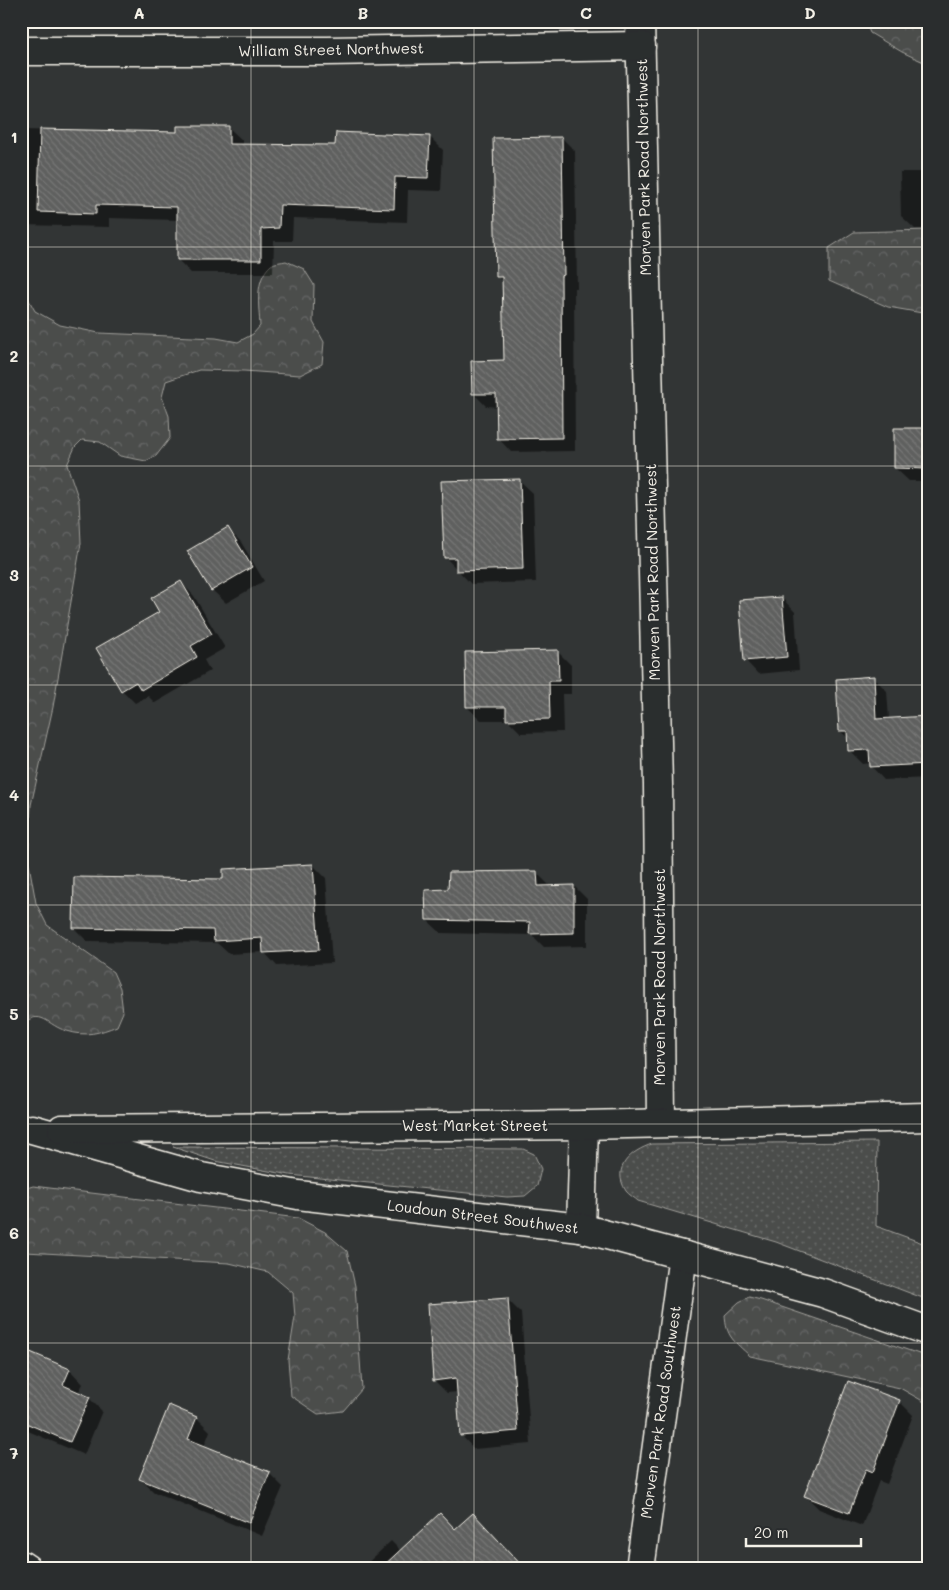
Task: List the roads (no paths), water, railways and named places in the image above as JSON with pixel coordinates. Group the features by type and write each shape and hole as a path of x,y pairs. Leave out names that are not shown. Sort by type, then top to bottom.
{"street":[{"name":"William Street Northwest","path":"21,51 327,51 641,33"},
{"name":"Morven Park Road Northwest","path":"641,33 658,785 661,1122"},
{"name":"West Market Street","path":"26,1129 584,1125 928,1117"},
{"path":"581,1228 584,1125"},
{"name":"Loudoun Street Southwest","path":"26,1129 201,1177 288,1194 581,1228 824,1293 928,1331"},
{"name":"Morven Park Road Southwest","path":"640,1569 683,1255"},
{"path":"21,1566 27,1569"}]}
